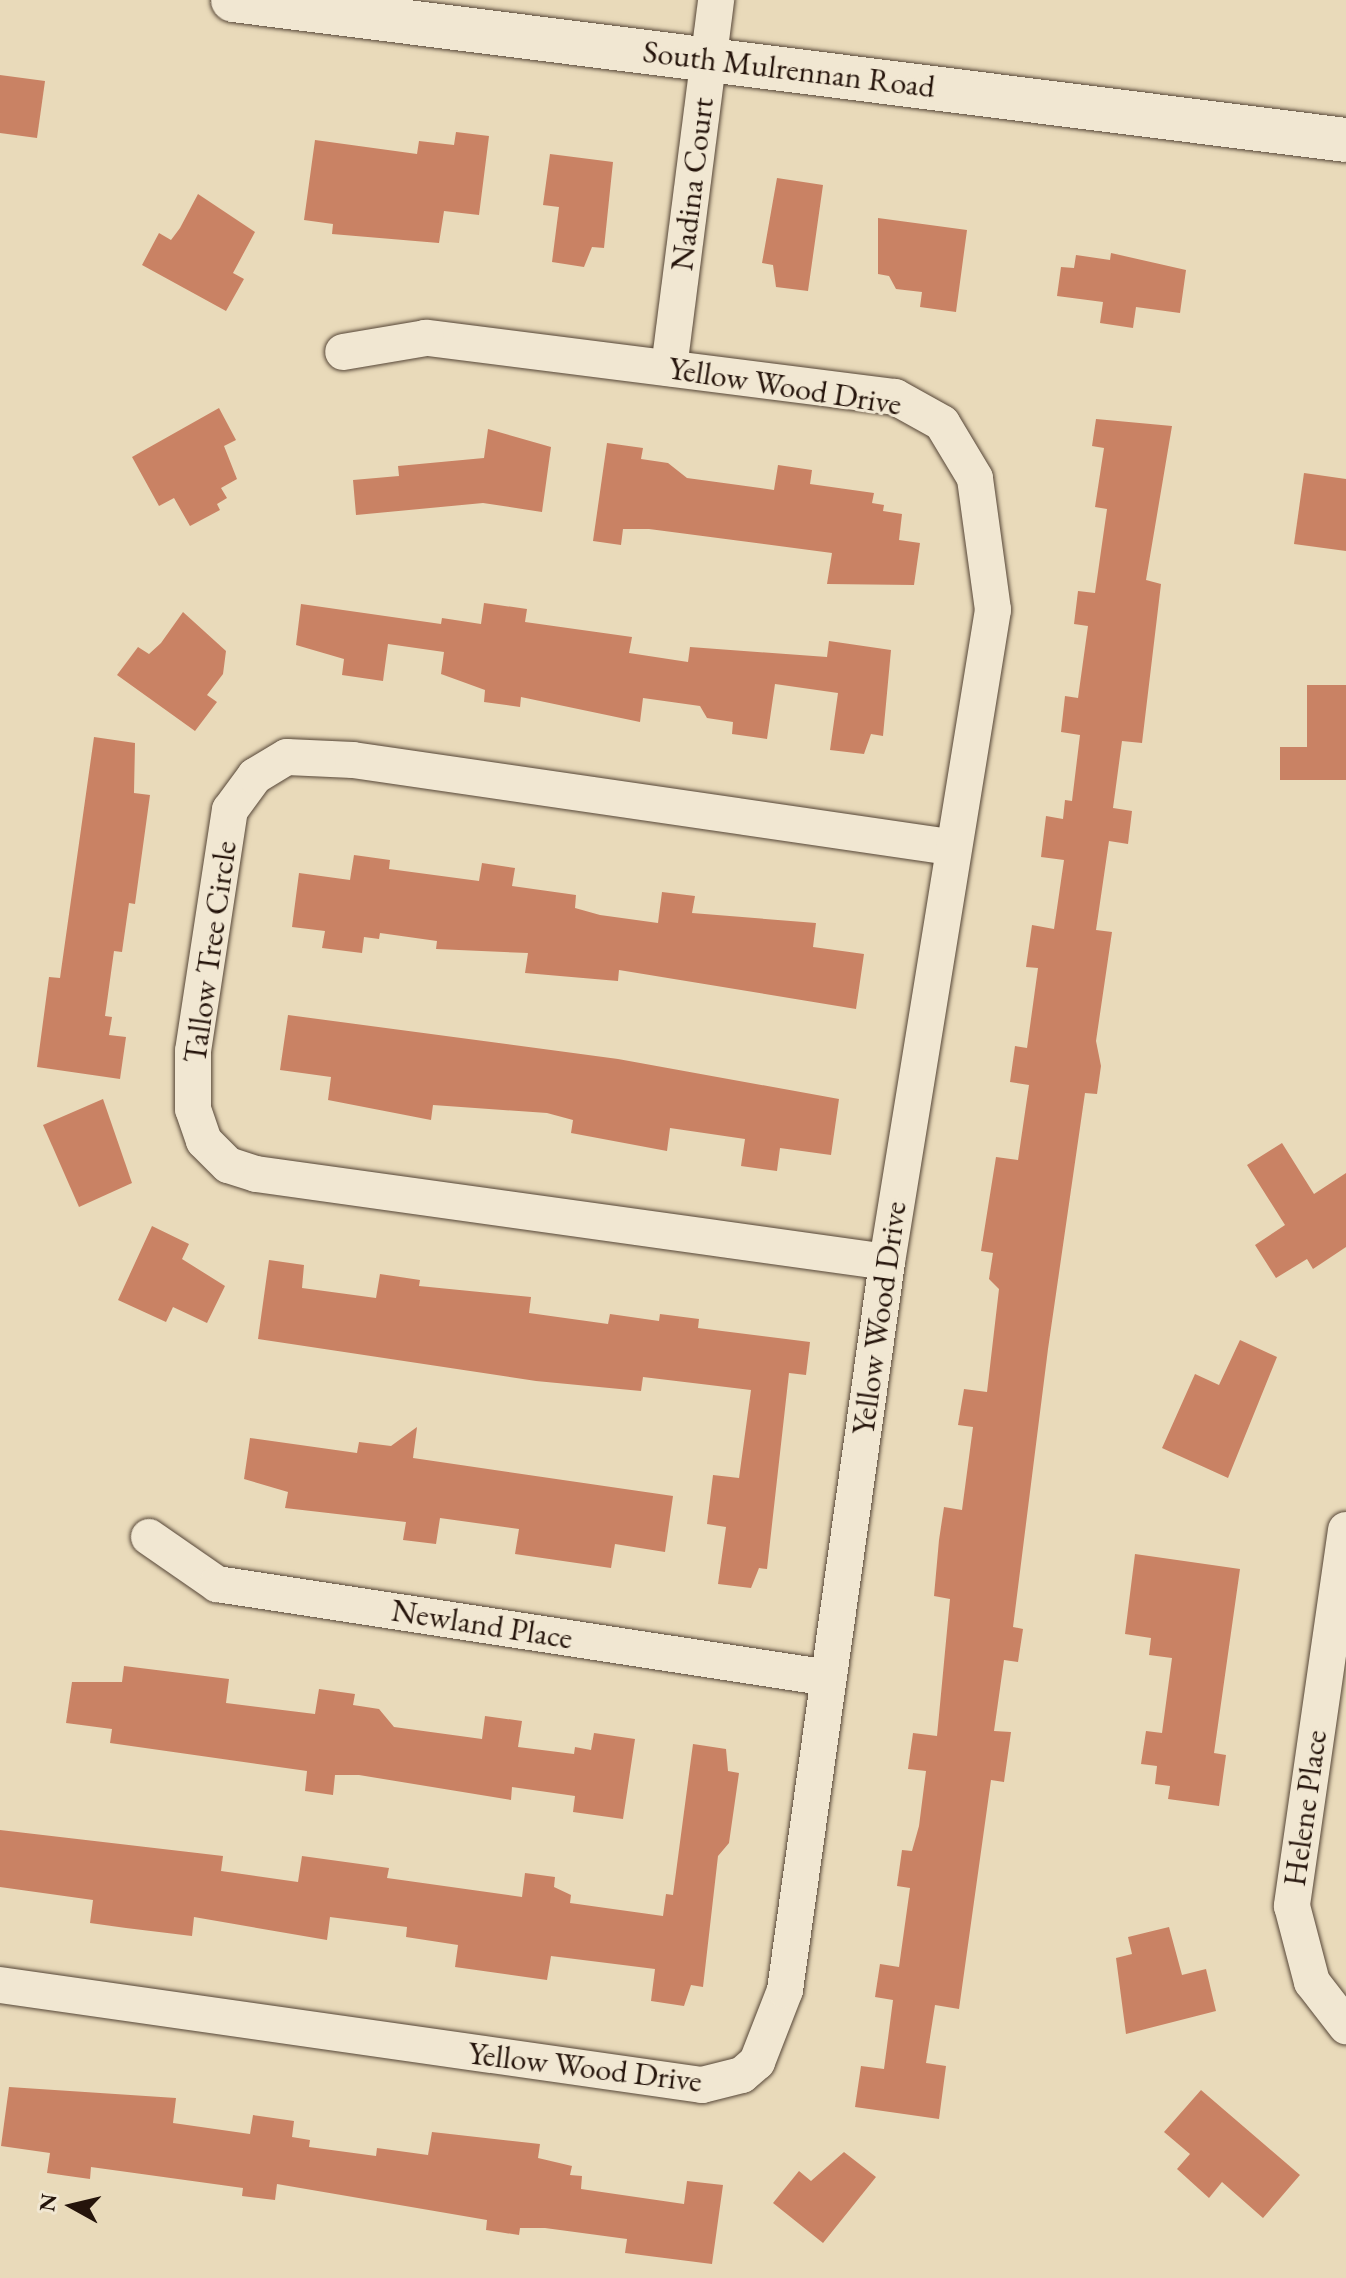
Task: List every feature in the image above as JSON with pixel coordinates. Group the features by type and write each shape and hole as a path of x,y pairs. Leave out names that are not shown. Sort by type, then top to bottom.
{"street":[{"name":"South Mulrennan Road","path":"233,0 1346,140"},
{"name":"Nadina Court","path":"669,368 716,0"},
{"name":"Yellow Wood Drive","path":"0,1985 676,2084 723,2083 757,2062 778,2022 950,847 993,610 975,478 942,423 895,397 426,338 343,352"},
{"name":"Tallow Tree Circle","path":"887,1262 256,1174 228,1165 204,1141 193,1109 193,1051 230,810 255,776 287,757 353,760 950,847"},
{"name":"Helene Place","path":"1346,1530 1292,1906 1312,1982 1346,2026"},
{"name":"Newland Place","path":"149,1537 217,1584 829,1678"}],"building":[{"path":"0,75 45,81 37,138 0,133"},
{"path":"456,132 489,136 479,215 444,211 439,243 332,234 333,224 304,220 315,140 417,154 419,141 454,145"},
{"path":"550,154 613,162 604,248 592,247 584,267 552,262 559,207 543,205"},
{"path":"777,178 823,185 808,291 776,287 773,265 762,263"},
{"path":"198,194 255,232 233,273 244,279 226,311 142,265 159,233 171,240"},
{"path":"878,218 967,230 956,312 920,307 922,292 896,289 889,276 878,274"},
{"path":"1111,253 1186,270 1180,313 1136,307 1133,328 1100,323 1103,302 1057,296 1061,267 1074,268 1076,255 1110,260"},
{"path":"219,408 236,440 224,446 237,479 221,488 227,498 217,504 220,510 190,526 174,498 159,506 132,457"},
{"path":"1096,419 1172,426 1146,580 1161,584 1142,743 1122,741 1113,808 1132,811 1128,844 1109,841 1096,930 1112,932 1096,1041 1101,1066 1097,1094 1085,1093 1048,1349 1013,1627 1023,1629 1018,1662 1004,1660 994,1731 1011,1732 1004,1782 991,1780 959,2009 935,2005 926,2063 946,2066 939,2119 855,2107 861,2066 884,2069 893,2000 875,1997 880,1964 899,1967 910,1888 897,1886 902,1850 912,1851 919,1826 926,1771 908,1769 913,1733 937,1736 950,1599 934,1596 944,1507 962,1510 973,1427 958,1425 964,1389 987,1392 999,1289 989,1279 993,1253 981,1251 996,1157 1018,1160 1029,1085 1010,1082 1015,1046 1027,1048 1038,968 1026,967 1032,925 1054,929 1064,860 1041,857 1046,816 1063,819 1065,800 1072,801 1080,735 1061,732 1065,696 1078,698 1088,626 1074,624 1078,591 1095,593 1107,509 1095,507 1104,448 1092,446"},
{"path":"488,429 551,447 542,512 483,503 356,515 353,480 399,476 398,466 484,458"},
{"path":"607,443 643,448 641,459 668,463 687,478 774,490 778,465 812,470 810,484 874,493 872,503 884,505 883,511 902,514 899,540 920,543 914,585 827,584 832,553 649,529 623,529 621,545 593,541"},
{"path":"1304,473 1346,479 1346,551 1294,544"},
{"path":"484,603 527,609 525,622 632,637 629,653 688,662 690,647 827,657 829,641 891,650 883,736 871,734 864,754 830,750 838,693 775,684 767,739 732,734 733,722 707,718 700,706 643,698 640,722 521,697 520,707 484,702 485,690 441,674 444,652 388,644 383,681 342,675 344,659 296,645 301,604 441,624 442,618 481,624"},
{"path":"183,612 226,651 223,674 207,695 217,702 195,731 117,675 138,647 149,654 161,643"},
{"path":"1307,685 1346,685 1346,780 1280,780 1280,747 1307,747"},
{"path":"94,737 135,743 134,793 150,795 135,904 129,903 122,952 114,951 105,1016 112,1017 109,1035 126,1037 120,1079 37,1067 49,977 60,978"},
{"path":"354,855 390,860 389,869 479,881 482,863 515,868 512,886 576,895 575,908 600,915 658,923 662,892 695,896 692,913 816,923 813,947 864,954 856,1009 619,970 618,981 525,973 528,953 436,949 437,941 380,933 379,939 364,937 362,953 322,948 325,931 292,927 299,873 350,880"},
{"path":"288,1015 618,1059 839,1099 831,1155 780,1148 777,1171 741,1166 745,1139 670,1128 667,1151 571,1133 573,1120 547,1113 433,1105 431,1120 328,1100 331,1077 280,1070"},
{"path":"103,1099 132,1183 79,1207 43,1125"},
{"path":"1282,1143 1314,1194 1346,1173 1346,1247 1313,1269 1307,1259 1276,1278 1255,1245 1285,1225 1247,1165"},
{"path":"152,1226 189,1244 182,1259 225,1286 207,1323 173,1307 166,1322 118,1300"},
{"path":"269,1260 304,1265 302,1288 376,1298 380,1274 420,1280 419,1286 531,1297 529,1313 608,1324 610,1314 659,1321 660,1314 699,1319 698,1328 810,1342 806,1375 789,1373 767,1569 759,1568 751,1588 718,1584 726,1527 707,1524 713,1475 739,1478 751,1390 643,1377 641,1391 536,1381 258,1339"},
{"path":"1240,1340 1277,1357 1228,1478 1162,1448 1195,1374 1219,1385"},
{"path":"417,1427 413,1458 673,1496 665,1552 615,1544 611,1568 515,1554 519,1529 440,1518 436,1544 403,1540 406,1522 285,1508 288,1492 244,1479 250,1438 357,1453 359,1442 391,1446"},
{"path":"1135,1554 1240,1569 1214,1753 1226,1755 1219,1806 1168,1799 1170,1786 1155,1784 1157,1766 1141,1764 1146,1731 1162,1733 1172,1658 1149,1655 1151,1638 1125,1634"},
{"path":"124,1666 229,1679 226,1703 315,1714 319,1689 355,1694 353,1705 379,1709 394,1727 482,1739 485,1716 522,1721 518,1747 574,1754 575,1747 591,1750 594,1733 635,1739 623,1819 573,1812 575,1796 512,1787 511,1800 359,1775 335,1775 333,1795 305,1791 307,1771 110,1743 112,1729 66,1723 72,1682 122,1682"},
{"path":"693,1744 726,1749 728,1771 739,1773 729,1843 718,1856 703,1987 691,1985 684,2006 651,2001 655,1969 551,1956 547,1980 455,1967 458,1945 406,1937 407,1927 330,1917 327,1940 194,1917 192,1936 126,1928 90,1923 93,1900 0,1887 0,1830 223,1856 221,1871 298,1882 302,1856 389,1868 387,1878 522,1897 525,1873 555,1877 554,1887 571,1895 570,1903 663,1916 666,1894 673,1895"},
{"path":"1169,1927 1182,1975 1206,1969 1216,2011 1126,2034 1116,1958 1132,1954 1128,1937"},
{"path":"9,2087 176,2098 173,2123 250,2134 253,2115 294,2121 292,2137 310,2140 309,2147 376,2156 377,2148 428,2155 432,2132 540,2144 538,2158 572,2166 570,2175 582,2176 581,2189 684,2204 687,2181 723,2185 712,2264 625,2253 627,2239 545,2228 520,2228 519,2235 486,2230 487,2220 277,2184 275,2200 242,2196 243,2188 91,2167 90,2179 47,2173 50,2153 1,2146"},
{"path":"1201,2090 1300,2175 1263,2218 1222,2182 1209,2198 1177,2169 1190,2154 1164,2132"},
{"path":"844,2152 876,2177 823,2243 773,2203 799,2171 811,2181"}]}
